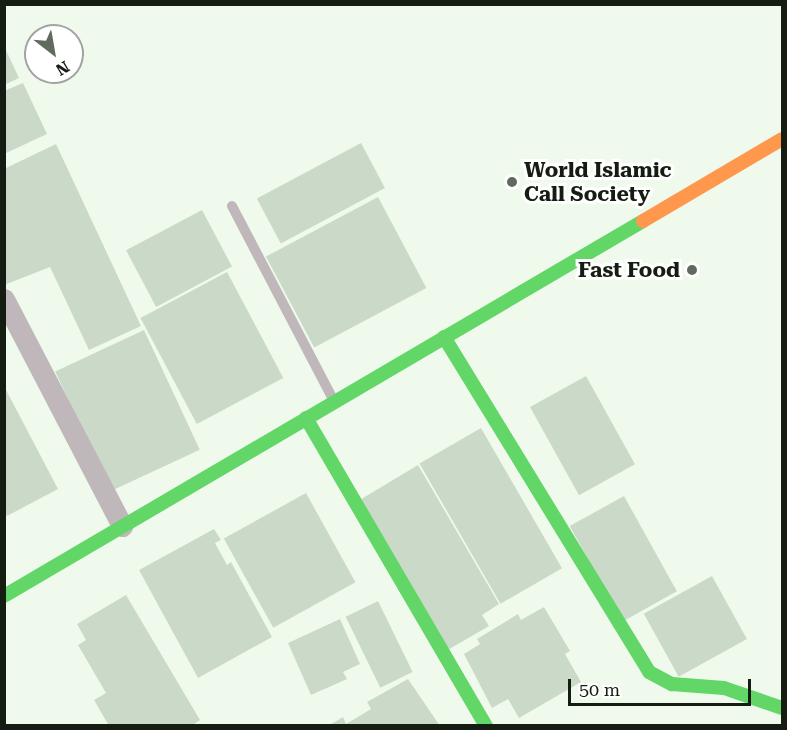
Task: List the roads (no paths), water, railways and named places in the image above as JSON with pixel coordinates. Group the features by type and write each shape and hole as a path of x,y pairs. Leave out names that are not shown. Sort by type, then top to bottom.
{"street":[{"path":"4,596 783,139"},
{"path":"4,299 122,526"},
{"path":"444,337 649,672 672,684 724,688 783,708"},
{"path":"306,418 486,726"}],"lane":[{"path":"232,206 334,402"}],"place":[{"name":"World Islamic Call Society","path":"512,182"},
{"name":"Fast Food","path":"692,270"}]}
